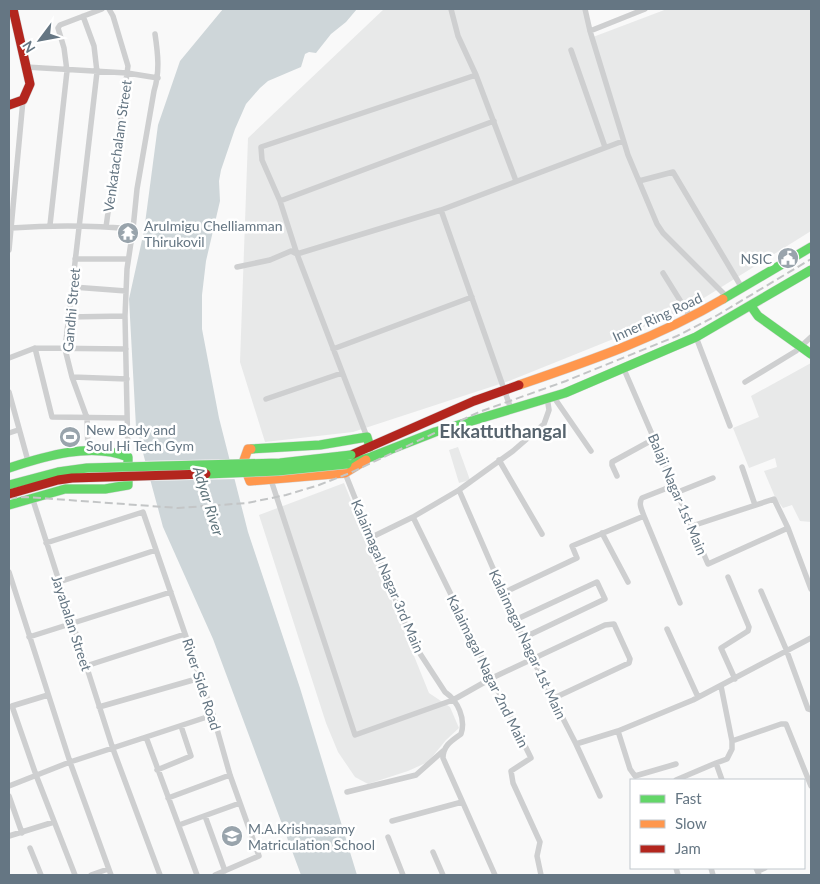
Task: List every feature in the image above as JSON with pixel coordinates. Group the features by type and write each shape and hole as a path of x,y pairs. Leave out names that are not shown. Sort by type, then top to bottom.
{"main road":[{"path":"9,104 22,100 30,84 13,9"},
{"name":"Inner Ring Road","path":"9,485 58,472 87,468 280,463 351,454 474,401 617,351 691,318 811,247"},
{"path":"370,447 367,437 320,445 248,449 243,463 250,481 271,480 346,468 434,432 565,393 696,337 811,270"},
{"path":"751,306 758,316 811,354"},
{"path":"9,468 28,461 88,451 114,451 128,457 128,485 113,488 65,489 9,505"},
{"path":"9,494 58,480 72,478 346,468"}],"street":[{"path":"50,225 67,70 64,48 58,28 60,25 102,9"},
{"name":"Venkatachalam Street","path":"106,227 128,66 113,16 109,9"},
{"path":"451,9 458,36 476,75 516,180"},
{"path":"586,9 590,31 623,140 657,224 663,233 727,297"},
{"path":"590,31 645,9"},
{"name":"Gandhi Street","path":"83,16 94,46 97,72 65,349 72,377 87,418 88,451"},
{"path":"128,457 126,418 126,291 137,189 154,91 158,78 158,56 154,34"},
{"path":"571,50 605,147"},
{"path":"26,67 127,73 158,78"},
{"path":"367,437 280,201 262,160 261,147 476,75"},
{"path":"9,250 22,100"},
{"path":"280,201 494,121"},
{"path":"237,267 270,260 291,251 298,254 441,210 623,140"},
{"path":"9,163 16,162"},
{"path":"639,181 673,172 742,288"},
{"path":"441,210 511,409"},
{"path":"11,228 78,225 133,229"},
{"path":"76,258 128,259"},
{"path":"663,273 691,318"},
{"path":"73,287 126,291"},
{"path":"334,349 472,297"},
{"path":"68,317 125,316"},
{"path":"696,337 730,426"},
{"path":"745,382 801,347 811,337"},
{"path":"9,358 35,348 126,348"},
{"path":"35,348 52,417 126,418"},
{"name":"Balaji Nagar 1st Main","path":"624,367 708,564 788,528"},
{"path":"266,399 342,373"},
{"path":"72,377 127,379"},
{"path":"9,392 28,461"},
{"path":"550,396 591,451"},
{"path":"372,537 414,517 459,490 513,451 544,424 549,410 550,396"},
{"path":"9,433 18,430"},
{"path":"617,476 612,463 654,439"},
{"path":"499,460 542,534"},
{"path":"742,467 755,505"},
{"name":"Kalaimagal Nagar 3rd Main","path":"346,468 407,628 417,649 444,692 454,700"},
{"path":"678,492 713,478"},
{"path":"271,480 355,735 454,700 532,658 608,624 614,624 630,659 629,663 552,698"},
{"path":"675,485 642,498 640,508 680,603"},
{"name":"Kalaimagal Nagar 1st Main","path":"459,490 532,658 600,796"},
{"name":"Jayabalan Street","path":"32,497 113,749 160,875"},
{"path":"692,526 774,499 788,528 811,589"},
{"name":"River Side Road","path":"46,543 143,512 213,714 230,775 259,856 223,873"},
{"path":"503,593 577,558 572,546 644,516"},
{"name":"Kalaimagal Nagar 2nd Main","path":"414,517 531,758 511,771 513,783 540,842 537,856 542,875"},
{"path":"602,532 628,582"},
{"path":"59,582 156,550"},
{"path":"9,572 70,762 111,875"},
{"path":"728,577 749,627 748,631 721,648 735,679"},
{"path":"515,620 596,582 604,599 524,638"},
{"path":"761,591 786,649 808,709 811,710"},
{"path":"29,637 72,625 171,592"},
{"path":"667,629 698,697"},
{"path":"86,666 185,634"},
{"path":"576,744 618,731 698,697 735,679 786,649 811,638"},
{"path":"99,707 200,678"},
{"path":"680,779 727,759 732,749 721,686"},
{"path":"48,695 12,706 36,775 75,875"},
{"path":"347,792 416,775 461,734 463,721 454,700"},
{"path":"9,786 70,762 213,714"},
{"path":"732,741 781,724 786,724 811,786"},
{"path":"157,770 192,756 181,726"},
{"path":"618,731 634,776 676,764"},
{"path":"146,737 197,875"},
{"path":"443,751 443,758 495,875"},
{"path":"716,763 722,779"},
{"path":"168,798 230,775"},
{"path":"9,796 22,833"},
{"path":"392,821 462,802"},
{"path":"179,825 240,803"},
{"path":"205,816 223,873 215,875"},
{"path":"9,836 54,822"},
{"path":"388,837 404,875"},
{"path":"30,848 41,875"},
{"path":"433,852 443,875"},
{"path":"91,875 108,869"}],"shaded area":[{"path":"384,9 584,9 593,37 667,9 811,9 811,231 683,311 509,381 353,432 265,442 240,362 248,138"},
{"path":"811,363 811,522 800,521 792,505 783,508 775,497 764,471 777,467 775,458 749,468 733,428 759,417 751,396"},
{"path":"458,447 470,480 459,483 449,450"},
{"path":"344,483 429,693 450,707 459,728 446,740 428,762 408,771 368,784 355,777 338,752 326,723 259,515"}],"water":[{"name":"Adyar River","path":"223,9 357,9 346,22 331,34 316,53 309,52 305,54 301,67 268,81 246,104 221,170 219,181 220,201 206,261 202,295 202,329 219,418 248,532 300,688 357,875 301,875 213,639 163,527 136,427 129,299 144,231 158,125 180,61"}],"pier":[{"path":"232,459 237,479 148,481 142,461"}],"railway":[{"path":"9,498 27,497 178,508 247,503 286,495 350,473 479,412 566,381 677,336 716,316 811,259"}],"traffic: fast":[{"path":"723,299 811,247"},
{"path":"347,464 371,457 435,432 565,393 696,337 811,270"},
{"path":"751,306 758,316 811,354"},
{"path":"251,449 320,445 367,437 370,447"},
{"path":"9,468 68,452 99,451 128,457 128,485 105,489 65,489 9,505"},
{"path":"9,485 58,472 87,468 280,463 351,455"},
{"path":"206,474 278,471 347,464"}],"traffic: slow":[{"path":"519,385 649,337 723,299"},
{"path":"251,449 248,449 243,463 250,481 345,473 366,460"}],"traffic: jam":[{"path":"9,105 23,100 30,84 13,9"},
{"path":"351,455 474,401 519,385"},
{"path":"9,494 58,480 72,478 206,474"}],"place":[{"name":"Arulmigu Chelliamman Thirukovil","path":"128,233"},
{"name":"NSIC","path":"788,258"},
{"name":"New Body and Soul Hi Tech Gym","path":"70,437"},
{"name":"M.A.Krishnasamy Matriculation School","path":"232,836"}],"district":[{"name":"Ekkattuthangal","path":"503,430"}]}
